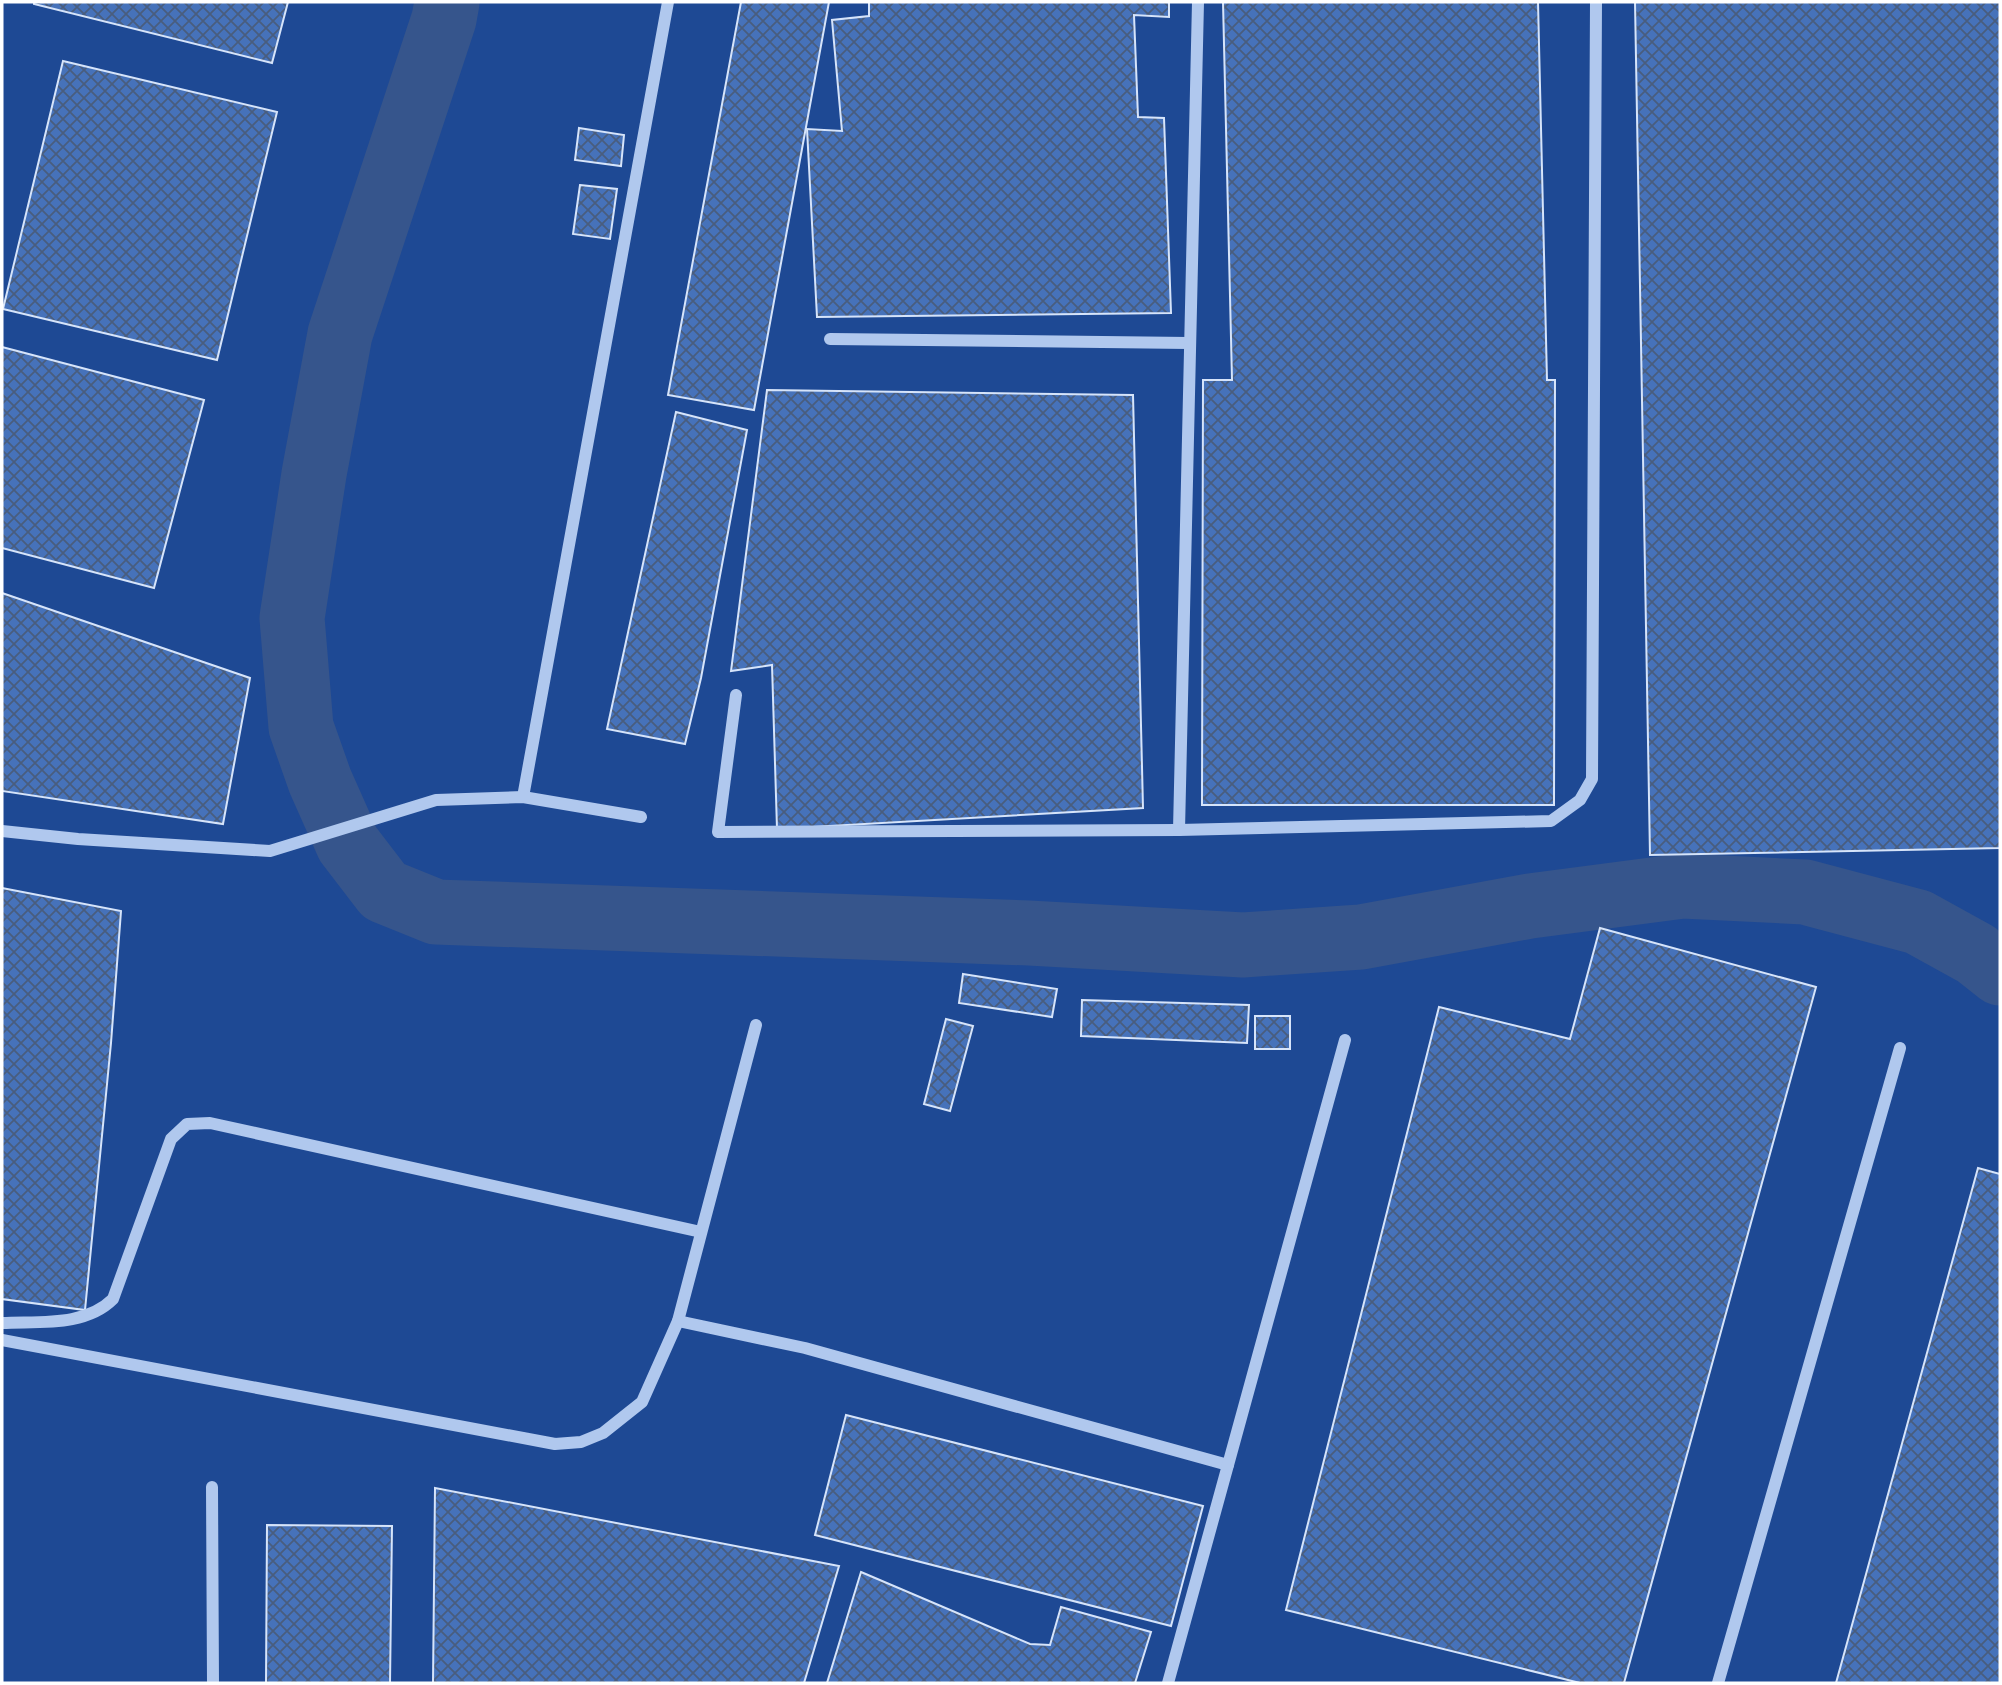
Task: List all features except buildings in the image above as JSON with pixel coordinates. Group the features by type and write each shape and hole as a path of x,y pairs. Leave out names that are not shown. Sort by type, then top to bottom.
{"lane":[{"path":"523,797 668,2"},
{"path":"1179,830 1198,2"},
{"path":"736,695 718,832 1179,830 1552,821 1580,800 1592,779 1596,2"},
{"path":"830,339 1189,343"},
{"path":"2,831 78,839 270,851 436,800 523,797 641,817"},
{"path":"2,1340 555,1444 581,1442 603,1433 642,1402 678,1321 756,1025"},
{"path":"1168,1683 1345,1040"},
{"path":"1718,1683 1900,1048"},
{"path":"2,1323 88,1317 102,1310 113,1299 172,1139 187,1124 210,1123 701,1232"},
{"path":"678,1321 805,1348 1228,1465"},
{"path":"212,1487 214,1683"}],"waterway":[{"path":"447,2 444,19 340,334 314,474 292,618 301,727 320,781 348,844 384,891 436,912 1029,933 1243,945 1361,937 1530,906 1683,886 1805,892 1918,922 1976,954 2000,973"}]}
